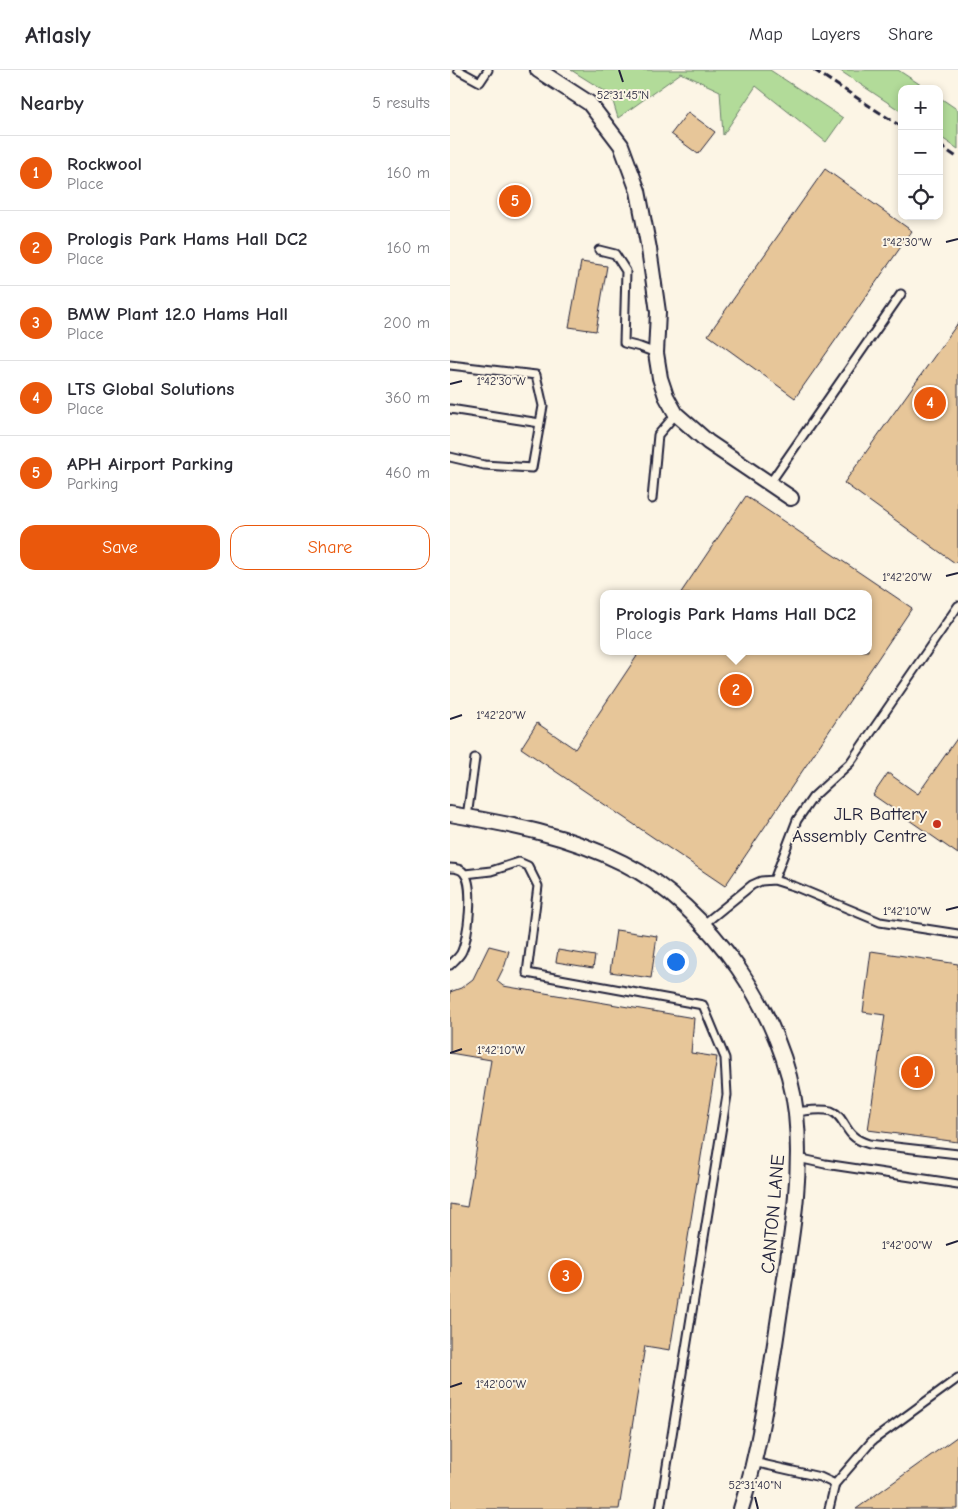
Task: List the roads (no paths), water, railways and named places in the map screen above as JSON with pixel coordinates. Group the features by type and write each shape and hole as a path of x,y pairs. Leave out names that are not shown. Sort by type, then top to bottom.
{"street":[{"path":"538,70 588,103 621,145 638,191 649,249 658,312 656,353 660,378 666,396 676,414 708,442 791,498"},
{"name":"CANTON LANE","path":"450,814 500,822 547,833 590,848 616,860 659,885 704,924 740,971 758,999 774,1035 788,1078 796,1112 795,1214 766,1398 741,1509"}],"lane":[{"path":"458,70 480,82 488,70"},
{"path":"599,250 615,254 626,271 624,344 656,353"},
{"path":"770,483 900,294"},
{"path":"450,365 536,375 543,406 532,468 484,465 450,457"},
{"path":"450,409 540,423"},
{"path":"652,499 658,435 676,414"},
{"path":"774,880 797,820 813,797 850,764 958,606"},
{"path":"466,817 475,758"},
{"path":"465,874 491,871 519,862 528,866 538,886 527,973 703,1005 725,1058 727,1095 660,1509"},
{"path":"450,868 465,874 470,896 465,943 461,953 450,965"},
{"path":"704,924 752,885 761,881 774,880 880,922 958,934"},
{"path":"796,1112 818,1110 832,1112 841,1117 851,1134 859,1141 869,1144 958,1154"},
{"path":"797,1158 958,1184"},
{"path":"829,1509 835,1484 872,1441 958,1378"},
{"path":"753,1462 820,1477 835,1484"}],"railway":[{"path":"814,70 898,124"},
{"path":"943,148 958,158"}],"place":[{"name":"APH Airport Parking","path":"515,201"},
{"name":"LTS Global Solutions","path":"930,403"},
{"name":"Prologis Park Hams Hall DC2","path":"736,690"},
{"name":"JLR Battery Assembly Centre","path":"937,824"},
{"name":"Rockwool","path":"917,1072"},
{"name":"BMW Plant 12.0 Hams Hall","path":"566,1276"}]}
